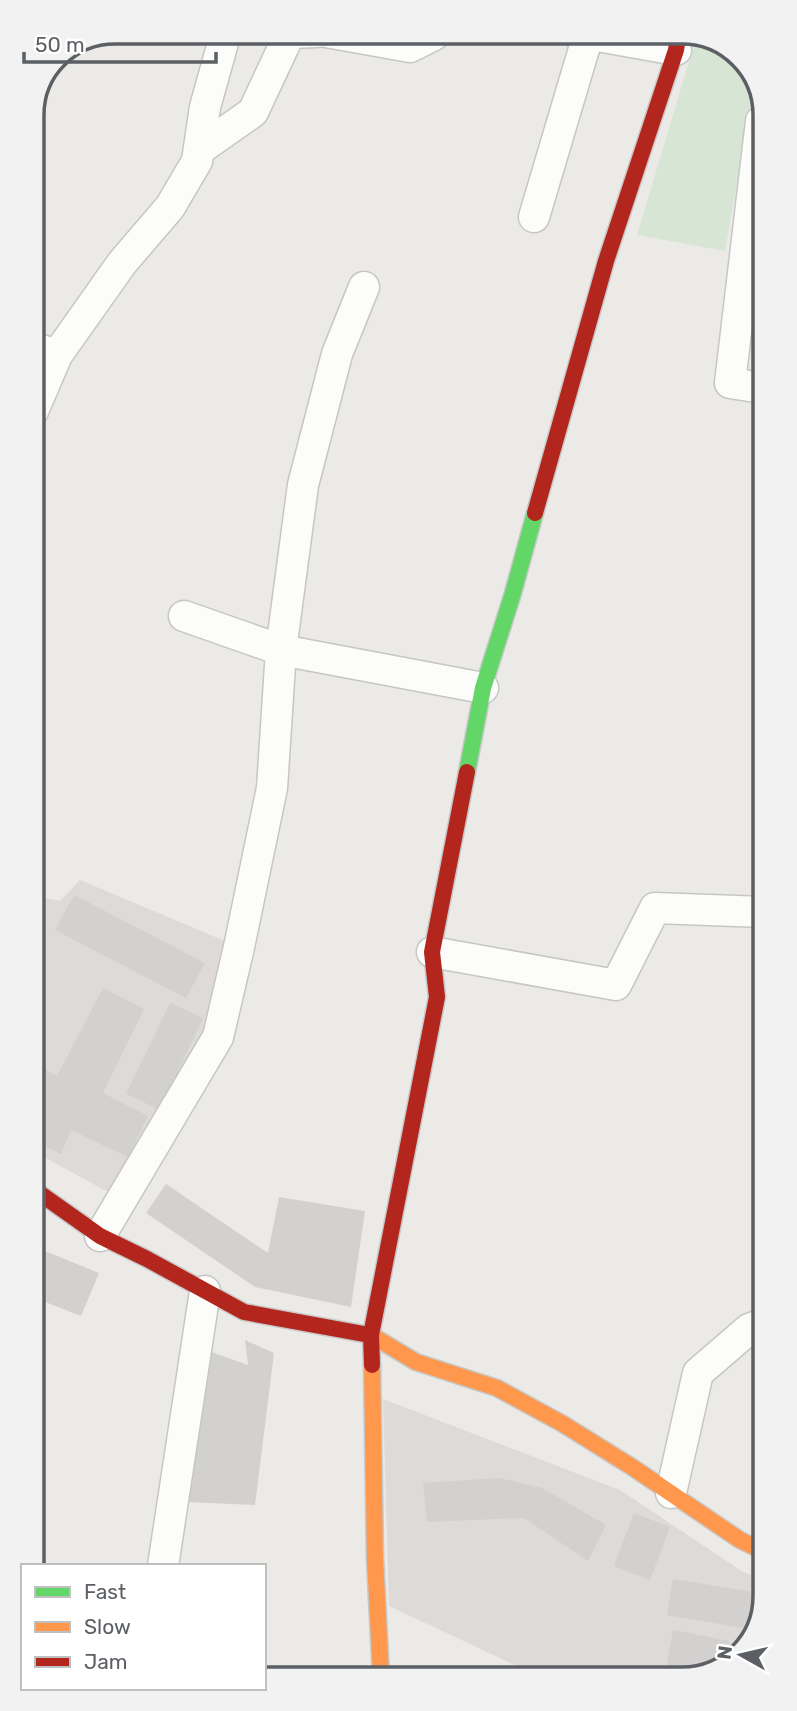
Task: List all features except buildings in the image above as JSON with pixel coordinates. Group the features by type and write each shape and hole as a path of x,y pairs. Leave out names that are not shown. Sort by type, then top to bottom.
{"street":[{"path":"45,351 170,207 197,161 205,107 223,44"},
{"path":"199,150 253,112 285,44"},
{"path":"393,44 410,47 416,44"},
{"path":"534,217 581,44"},
{"path":"380,1667 375,1559 372,1335 437,997 432,952 484,688 606,261 676,44"},
{"path":"753,189 730,383 753,387"},
{"path":"100,1236 218,1037 272,788 281,650 303,485 337,354 364,287"},
{"path":"184,617 281,650 484,688"},
{"path":"432,952 616,985 655,908 753,912"},
{"path":"44,1196 100,1236 244,1312 372,1335 416,1362 496,1388 563,1424 753,1546"},
{"path":"163,1564 205,1291"},
{"path":"671,1493 698,1373 753,1328"}],"shaded area":[{"path":"80,880 239,947 193,1062 119,1198 44,1157 44,898 60,901"},
{"path":"383,1399 620,1490 743,1572 753,1576 752,1610 749,1620 706,1620 706,1663 692,1667 519,1667 389,1606"}],"green space":[{"path":"694,45 709,49 725,58 739,72 752,100 725,251 637,235"}],"traffic: fast":[{"path":"467,772 483,688 535,513"}],"traffic: slow":[{"path":"364,1334 371,1335 416,1362 497,1388 563,1424 753,1546"},
{"path":"372,1365 375,1559 380,1667"}],"traffic: jam":[{"path":"535,513 606,261 677,44"},
{"path":"372,1365 371,1335 437,997 432,952 467,772"},
{"path":"44,1196 100,1236 244,1312 364,1334"}]}
